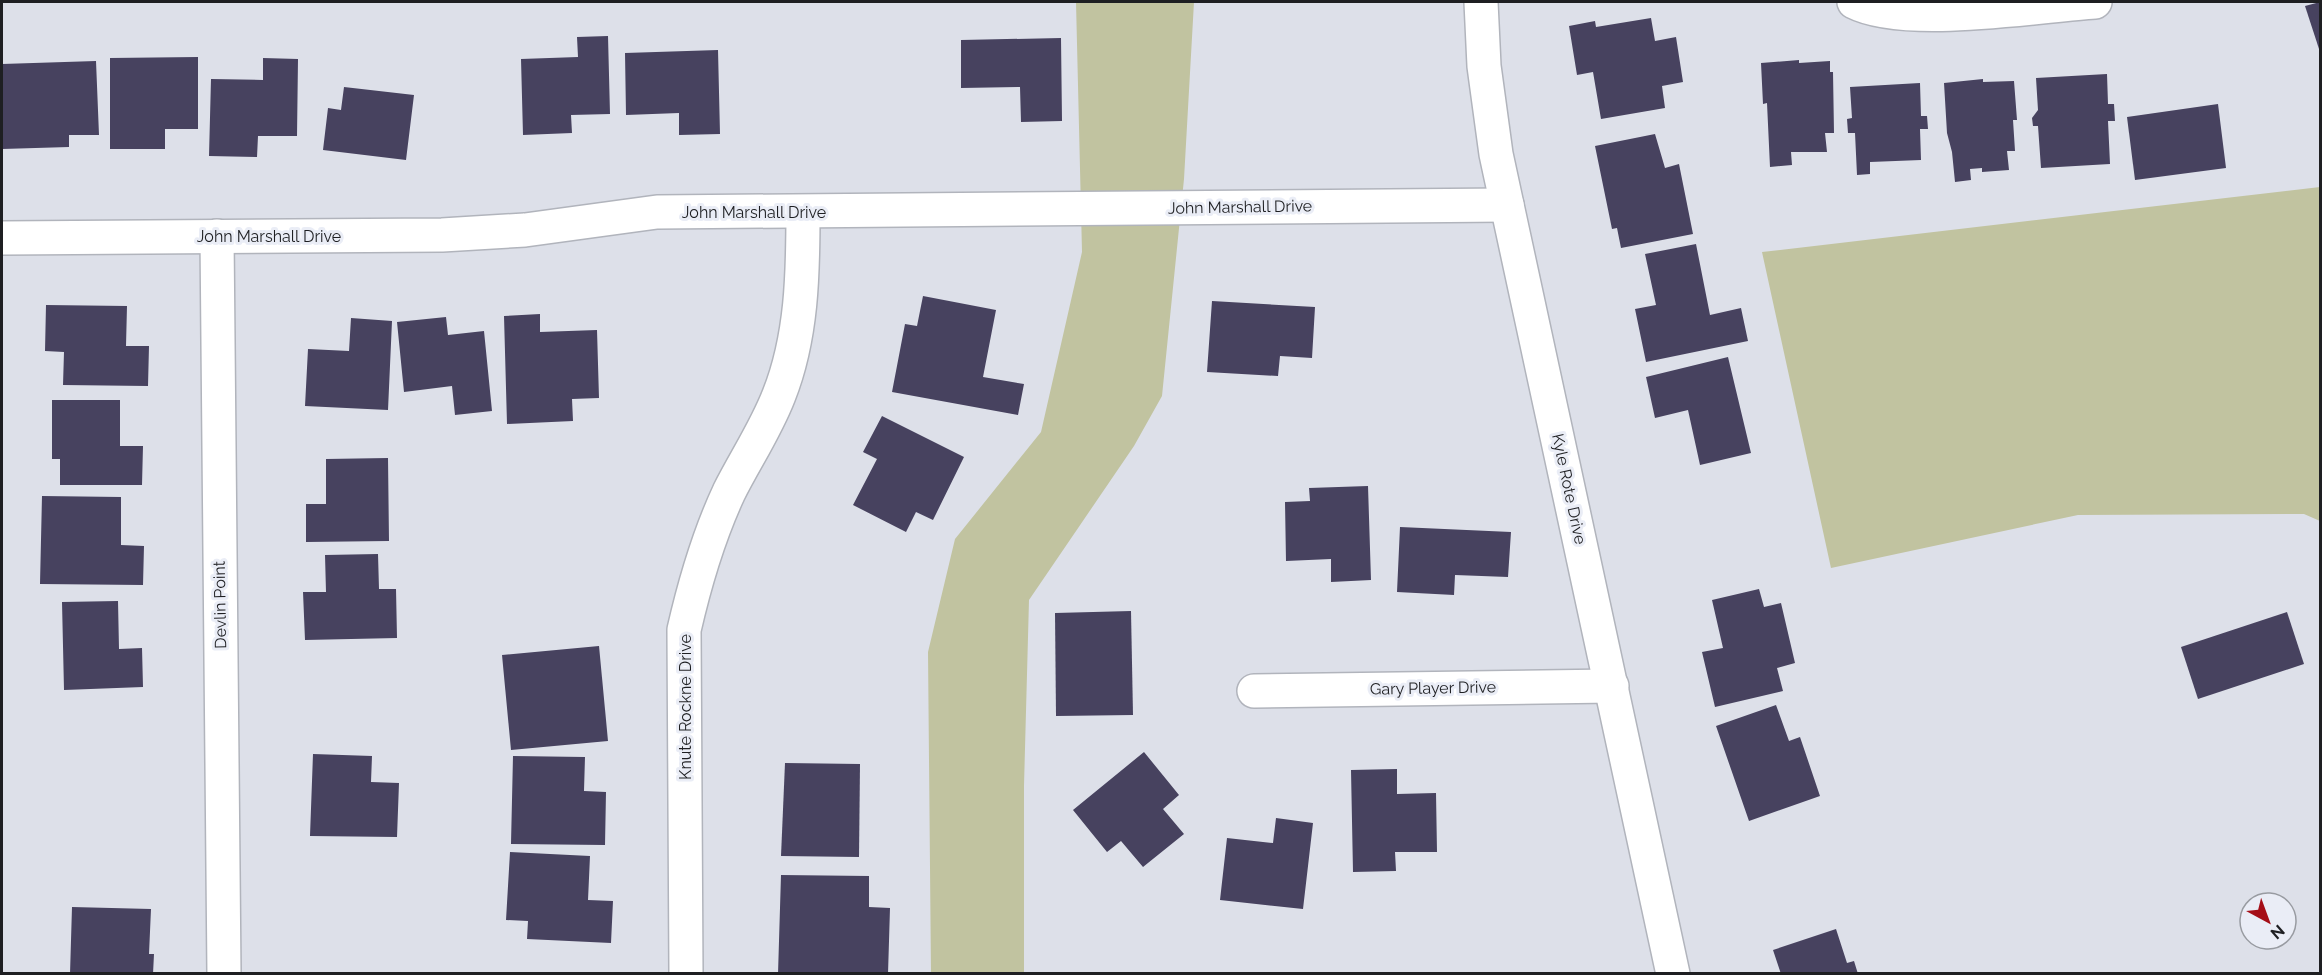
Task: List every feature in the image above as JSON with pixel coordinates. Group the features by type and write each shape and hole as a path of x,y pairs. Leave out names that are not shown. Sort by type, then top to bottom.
{"street":[{"name":"Kyle Rote Drive","path":"1481,2 1484,66 1496,154 1673,974"},
{"path":"1854,2 1894,13 1931,15 2095,2"},
{"name":"John Marshall Drive","path":"2,238 442,235 525,230 657,212 1507,205"},
{"name":"Knute Rockne Drive","path":"686,974 684,630 696,576 716,522 779,395 790,358 803,289 803,212"},
{"name":"Devlin Point","path":"217,236 224,974"},
{"name":"Gary Player Drive","path":"1254,691 1612,686"}],"green space":[{"path":"1076,2 1194,2 1184,179 1162,396 1134,446 1029,600 1024,786 1024,973 931,974 928,652 955,539 1041,432 1082,252"},
{"path":"2320,187 2320,521 2304,514 2078,515 1831,568 1762,252"}],"building":[{"path":"2320,2 2320,52 2305,6"},
{"path":"1651,18 1655,41 1676,37 1683,82 1662,86 1665,108 1601,119 1593,72 1577,75 1569,26 1595,21 1596,27"},
{"path":"608,36 610,114 571,115 572,133 523,135 521,59 578,57 577,37"},
{"path":"1061,38 1062,121 1021,122 1020,87 961,88 961,40"},
{"path":"718,50 720,134 679,135 679,113 626,115 625,53"},
{"path":"198,57 198,129 165,129 165,149 110,149 110,58"},
{"path":"263,58 298,59 297,136 258,136 257,157 209,156 211,79 263,80"},
{"path":"1799,60 1799,63 1830,61 1830,72 1833,72 1834,133 1825,133 1827,152 1791,152 1792,165 1770,167 1767,103 1763,104 1761,63"},
{"path":"96,61 99,135 69,135 69,147 2,149 2,64"},
{"path":"2107,74 2108,104 2114,104 2115,121 2108,121 2110,164 2041,168 2038,126 2033,126 2032,118 2038,110 2036,78"},
{"path":"1983,79 1983,82 2014,81 2017,120 2013,120 2015,151 2007,151 2009,170 1982,172 1982,168 1970,169 1971,180 1955,182 1952,152 1947,133 1944,83"},
{"path":"1920,83 1921,116 1927,116 1928,129 1920,129 1921,160 1870,162 1870,174 1857,175 1855,133 1848,133 1847,119 1852,118 1850,87"},
{"path":"344,87 414,95 406,160 323,150 328,108 341,110"},
{"path":"2218,104 2226,168 2135,180 2127,117"},
{"path":"1655,134 1665,168 1679,164 1693,234 1621,248 1617,228 1612,229 1595,146"},
{"path":"1696,244 1710,315 1741,308 1748,341 1646,362 1635,309 1656,305 1645,254"},
{"path":"923,296 996,310 983,377 1024,384 1018,415 892,392 905,324 917,326"},
{"path":"1212,301 1315,307 1312,358 1280,356 1278,376 1207,372"},
{"path":"46,305 127,306 126,346 149,346 148,386 63,385 64,352 45,351"},
{"path":"540,314 540,332 597,330 599,398 572,399 573,421 507,424 504,316"},
{"path":"446,317 448,335 484,331 492,411 455,415 452,386 404,392 397,322"},
{"path":"351,318 392,321 388,410 305,406 308,349 349,351"},
{"path":"1728,357 1751,453 1700,465 1688,410 1655,418 1646,377"},
{"path":"52,400 120,400 120,446 143,446 142,485 60,485 60,459 52,459"},
{"path":"882,416 964,457 933,520 916,512 906,532 853,505 877,459 863,452"},
{"path":"388,458 389,541 306,542 306,504 326,504 326,459"},
{"path":"1368,486 1371,580 1331,582 1331,559 1286,561 1285,502 1310,501 1309,488"},
{"path":"42,496 121,497 121,545 144,546 143,585 40,584"},
{"path":"1400,527 1511,532 1508,577 1455,575 1454,595 1397,592"},
{"path":"378,554 379,589 396,589 397,638 305,640 303,592 326,592 325,555"},
{"path":"1759,589 1764,607 1781,603 1795,663 1777,668 1783,691 1715,707 1702,652 1723,648 1712,600"},
{"path":"118,601 119,649 142,648 143,687 64,690 62,602"},
{"path":"1131,611 1133,715 1056,716 1055,613"},
{"path":"2287,612 2304,664 2198,699 2181,647"},
{"path":"599,646 608,741 511,750 502,655"},
{"path":"1776,705 1789,741 1800,737 1820,796 1749,821 1716,726"},
{"path":"1144,752 1179,795 1163,809 1184,834 1143,867 1121,841 1107,852 1073,810"},
{"path":"313,754 372,756 371,782 399,783 397,837 310,836"},
{"path":"513,756 585,757 584,791 606,792 605,845 511,844"},
{"path":"785,763 860,764 859,857 781,856"},
{"path":"1397,769 1397,794 1436,793 1437,852 1395,852 1396,871 1353,872 1351,770"},
{"path":"1276,818 1313,823 1303,909 1220,900 1227,838 1273,843"},
{"path":"510,852 590,856 588,900 613,901 611,943 527,939 528,921 506,920"},
{"path":"781,875 869,876 869,907 890,908 888,974 778,974"},
{"path":"72,907 151,909 149,954 154,954 153,974 70,974"},
{"path":"1836,929 1847,963 1854,961 1858,974 1781,974 1773,950"}]}
